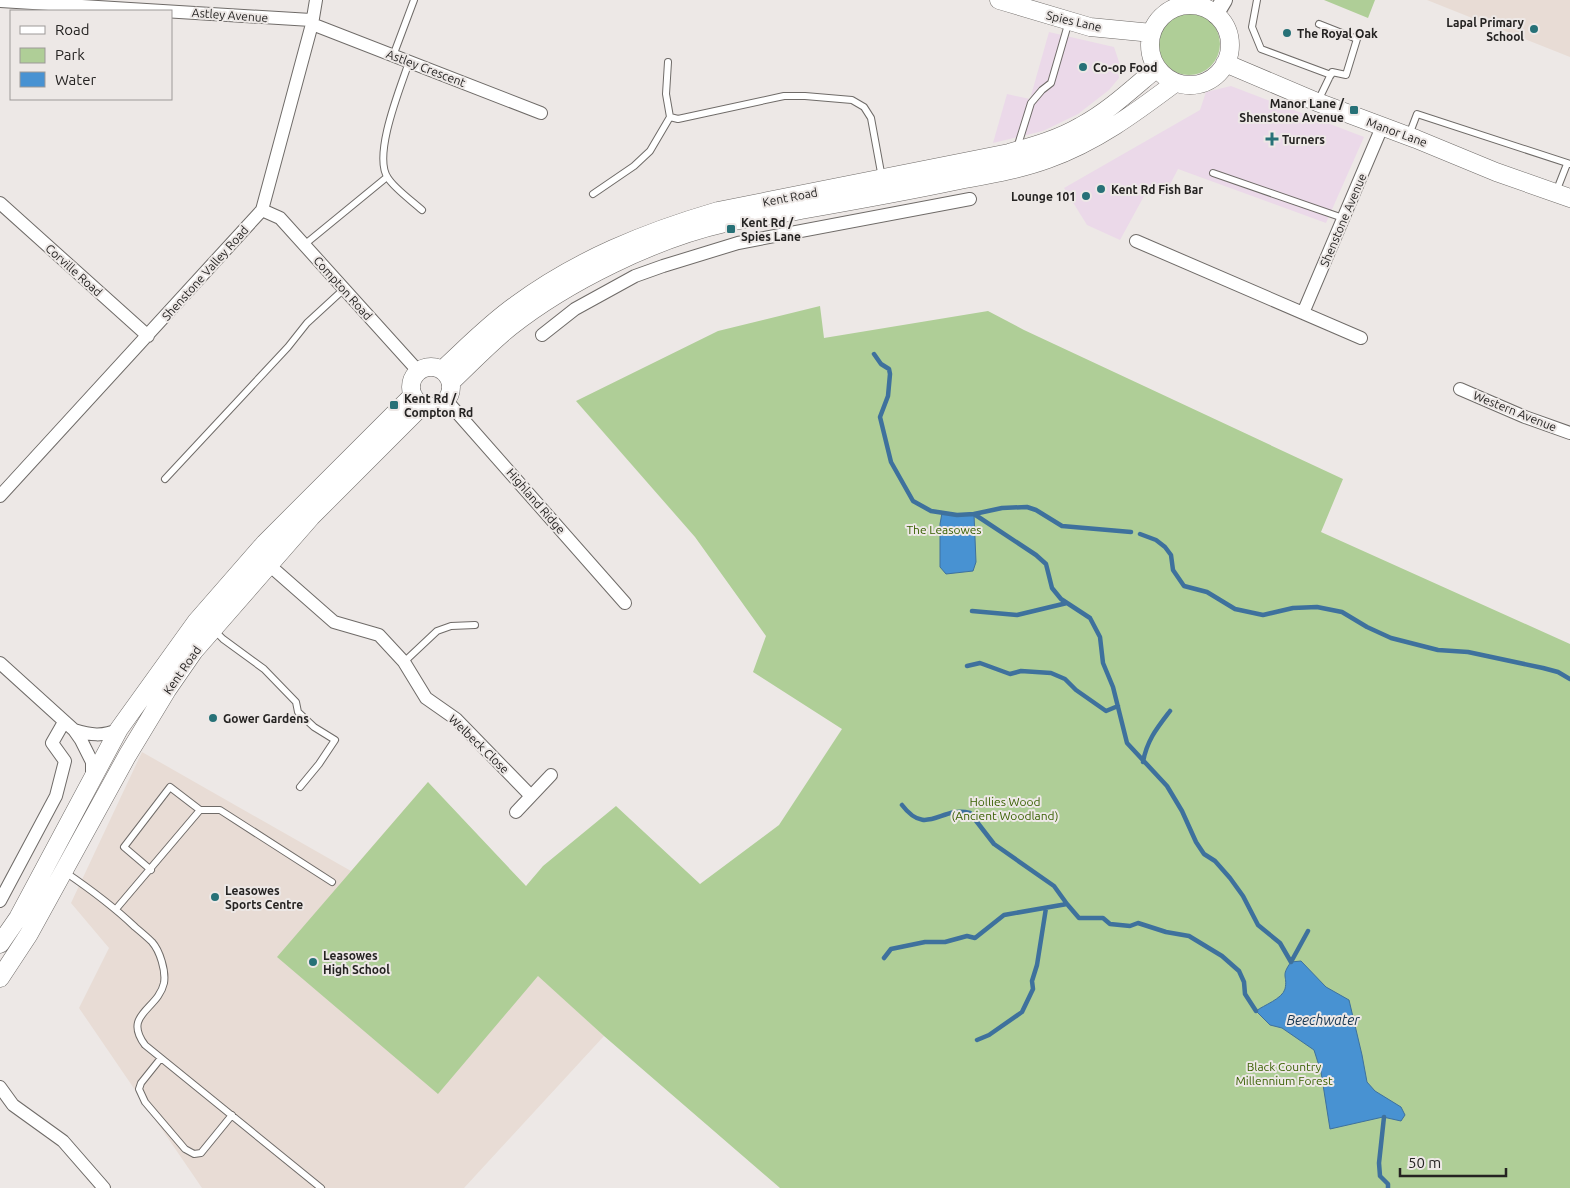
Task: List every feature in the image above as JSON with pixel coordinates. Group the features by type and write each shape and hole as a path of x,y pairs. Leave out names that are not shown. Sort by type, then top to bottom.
{"main road":[{"name":"Spies Lane","path":"999,0 1090,27 1152,33"},
{"path":"1190,3 1202,7 1220,7 1229,50 1225,63 1217,74 1203,82 1189,85 1175,83 1157,68 1151,54 1150,43 1157,22 1166,13 1190,3"},
{"name":"Manor Lane","path":"1225,63 1317,102 1409,136 1496,172 1563,195"},
{"name":"Kent Road","path":"446,376 498,318 516,304 593,257 676,223 718,211 1016,152 1042,144 1081,126 1115,103 1157,68"},
{"name":"Kent Road","path":"446,376 551,298 628,258 679,237 725,223 1002,172 1048,159 1081,145 1125,120 1175,83"},
{"path":"426,368 434,368 446,376 451,392 446,400 435,406 418,400 412,387 414,379 419,372 426,368"},
{"name":"Kent Road","path":"0,978 29,934 122,764 167,690 194,651 268,564 418,400"},
{"name":"Kent Road","path":"0,944 18,918 119,729 196,622 265,543 418,400"}],"street":[{"name":"Astley Avenue","path":"0,0 141,10"},
{"name":"Shenstone Valley Road","path":"0,496 262,210 316,0"},
{"name":"Astley Avenue","path":"172,12 311,22"},
{"name":"Astley Crescent","path":"311,22 541,113"},
{"name":"Shenstone Avenue","path":"1303,313 1382,127"},
{"path":"542,336 575,309 635,276 663,266 738,243 970,199"},
{"name":"Corville Road","path":"0,203 148,336"},
{"name":"Compton Road","path":"262,210 280,218 419,372"},
{"path":"1136,241 1361,338"},
{"path":"628,258 635,276"},
{"name":"Western Avenue","path":"1460,389 1525,417 1570,433"},
{"name":"Highland Ridge","path":"446,400 625,603"},
{"name":"Welbeck Close","path":"268,564 334,622 379,635 404,662 426,698 456,719 531,796"},
{"path":"0,663 69,726 81,740 92,762 92,778"},
{"path":"69,726 92,735 109,734 119,729"},
{"path":"0,901 56,796 64,761 52,743 69,726"},
{"path":"516,812 551,775"},
{"path":"0,1086 13,1105 63,1141 104,1188"}],"lane":[{"path":"393,56 414,0"},
{"path":"1257,0 1252,27 1262,49 1331,75"},
{"path":"1016,152 1031,103 1050,83 1069,21"},
{"path":"1317,102 1332,72 1346,76 1357,38 1319,24"},
{"path":"409,62 384,139 383,153 387,177 422,210"},
{"path":"593,194 634,166 650,151 670,117 666,94 668,62"},
{"path":"670,117 678,119 784,96 852,100 864,107 871,118 882,179"},
{"path":"1409,136 1418,114 1569,164 1563,195"},
{"path":"1213,173 1343,218"},
{"path":"304,245 387,177"},
{"path":"164,478 288,346 307,323 344,289"},
{"path":"404,662 437,631 451,626 475,625"},
{"path":"213,629 223,639 264,669 296,702 298,712 314,727 335,740 319,764 300,787"},
{"path":"151,870 124,847 170,786 200,810 220,810 332,882"},
{"path":"116,909 200,810"},
{"path":"64,872 116,909 153,943 161,960 164,982 158,995 138,1019 138,1033 145,1045 321,1188"},
{"path":"161,1058 141,1083 139,1089 145,1102 185,1149 194,1154 201,1153 232,1115"}],"shaded area":[{"name":"Lapal Primary School","path":"1427,0 1570,0 1570,57"},
{"path":"1049,32 1114,47 1119,62 1119,78 1109,90 1078,114 1043,131 993,143 1007,94 1030,99"},
{"path":"1231,86 1364,137 1326,223 1178,169 1164,196 1149,187 1120,240 1087,225 1064,188 1200,110 1206,92"},
{"name":"Leasowes High School","path":"142,752 351,871 428,782 489,930 604,1036 464,1188 202,1188 79,1008 109,948 71,903"}],"green space":[{"path":"1324,0 1375,0 1368,18"},
{"path":"1183,13 1195,13 1211,22 1218,32 1220,44 1218,56 1211,66 1195,75 1183,75 1172,70 1163,61 1158,50 1158,38 1163,27 1172,18"},
{"name":"The Leasowes","path":"820,306 824,338 988,311 1024,330 1343,479 1321,532 1570,644 1570,1188 780,1188 604,1036 538,976 438,1094 277,957 428,782 526,886 543,866 616,806 700,884 779,825 842,729 753,672 766,636 695,537 576,401 718,331"}],"water":[{"path":"942,513 957,515 974,514 976,562 973,571 946,574 940,567 940,524"},
{"name":"Beechwater","path":"1301,961 1326,987 1349,1000 1367,1082 1375,1091 1401,1107 1405,1115 1401,1121 1383,1117 1330,1129 1321,1072 1314,1050 1282,1028 1270,1025 1256,1011 1283,993 1286,984 1285,973 1288,967 1291,962"}],"waterway":[{"path":"874,354 881,364 889,369 890,374 888,396 880,417 891,462 913,501 931,511 957,515 974,514 1036,555 1046,564 1052,588 1061,599 1090,618 1100,637 1103,663 1113,687 1127,743 1167,786 1204,854 1215,861 1230,878 1243,896 1258,925 1280,943 1291,962"},
{"path":"974,514 1002,508 1027,507 1036,510 1062,526 1131,532"},
{"path":"1140,534 1156,540 1165,547 1171,555 1173,570 1184,586 1207,592 1235,609 1263,615 1293,608 1317,607 1342,612 1367,627 1391,638 1438,650 1468,652 1543,668 1558,672 1570,679"},
{"path":"972,611 1017,615 1067,603"},
{"path":"967,666 980,663 1010,674 1021,671 1051,673 1065,679 1076,690 1106,711 1118,706"},
{"path":"1143,762 1150,741 1170,711"},
{"path":"902,805 919,819 927,820 951,813 970,813 994,844 1054,886 1067,904"},
{"path":"884,958 891,949 925,942 945,942 967,936 975,938 1004,915 1067,904 1079,918 1103,918 1110,924 1130,926 1138,923 1166,932 1189,936 1222,956 1239,971 1244,982 1245,994 1256,1011"},
{"path":"977,1040 989,1035 1022,1012 1033,989 1032,981 1037,965 1046,908"},
{"path":"1291,962 1308,931"},
{"path":"1384,1117 1379,1163 1380,1176 1388,1184 1388,1188"}],"place":[{"name":"Lapal Primary School","path":"1534,29"},
{"name":"The Royal Oak","path":"1287,33"},
{"name":"Co-op Food","path":"1083,67"},
{"name":"Manor Lane / Shenstone Avenue","path":"1354,110"},
{"name":"Turners","path":"1272,139"},
{"name":"Kent Rd Fish Bar","path":"1101,189"},
{"name":"Lounge 101","path":"1086,196"},
{"name":"Kent Rd / Spies Lane","path":"731,229"},
{"name":"Kent Rd / Compton Rd","path":"394,405"},
{"name":"Gower Gardens","path":"213,718"},
{"name":"Leasowes Sports Centre","path":"215,897"},
{"name":"Leasowes High School","path":"313,962"}],"park label":[{"name":"Hollies Wood (Ancient Woodland)","path":"1005,808"},
{"name":"Black Country Millennium Forest","path":"1284,1073"}]}
